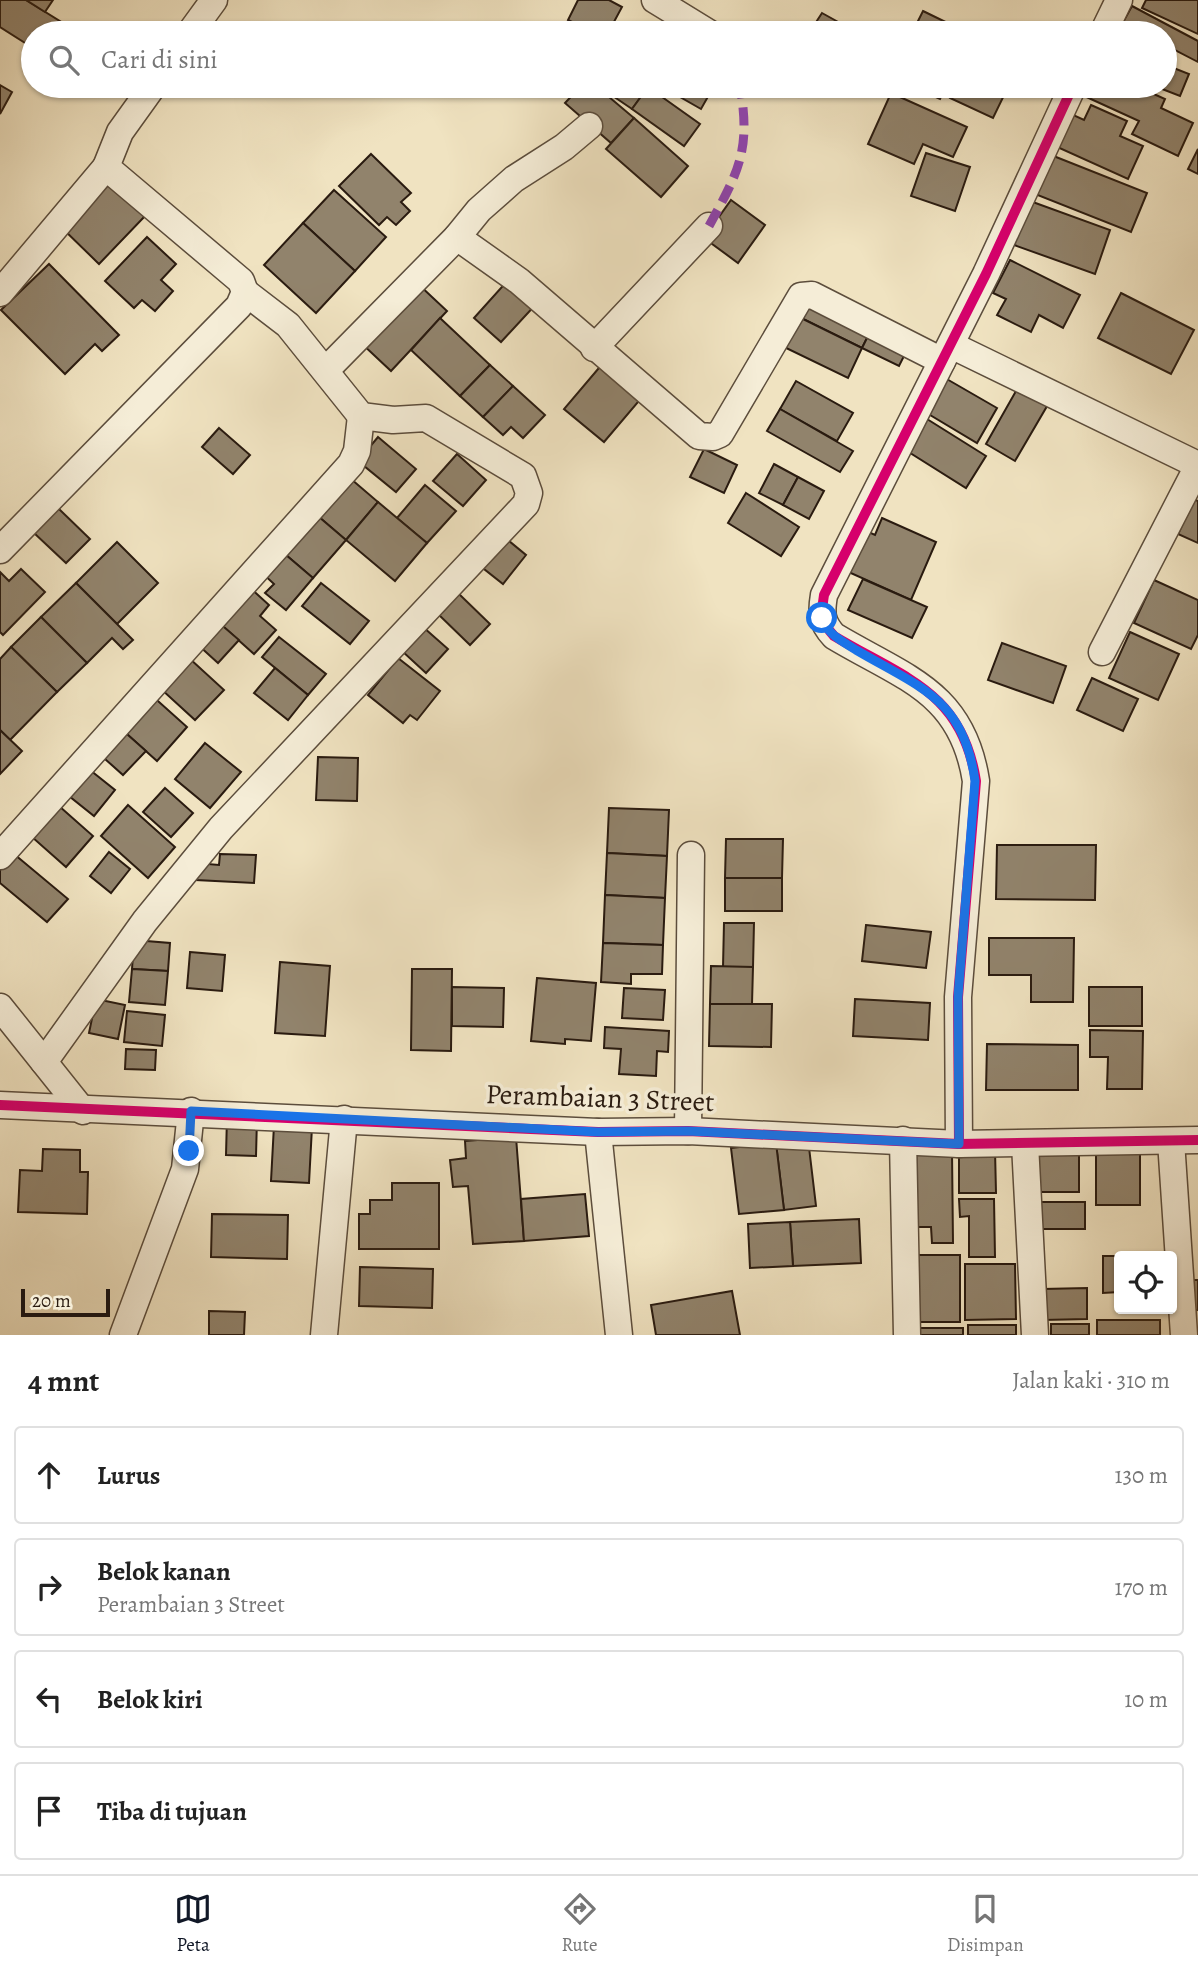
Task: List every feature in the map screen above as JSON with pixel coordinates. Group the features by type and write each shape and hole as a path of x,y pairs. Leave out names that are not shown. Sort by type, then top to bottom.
{"street":[{"path":"199,21 214,0"},
{"path":"655,0 689,21"},
{"path":"1109,21 1119,0"},
{"path":"0,293 106,167 120,132 144,98"},
{"path":"959,1144 958,997 975,794 972,758 966,736 954,716 937,698 834,636 822,618 824,595 946,353 1067,98"},
{"path":"326,370 457,237 479,210 514,179 564,147 589,126"},
{"path":"0,856 351,464 357,451 361,416 288,325 245,292 241,281 106,167"},
{"path":"594,348 709,226"},
{"path":"457,237 519,281 699,436 713,438 720,434 801,296 812,295 1198,465 1102,652"},
{"path":"0,550 239,306 245,292"},
{"path":"44,1062 145,921 221,828 526,504 529,492 523,476 426,418 393,420 361,416"},
{"path":"688,1131 691,855"},
{"path":"0,1007 83,1111"},
{"name":"Perambaian 3 Street","path":"0,1104 83,1111 191,1111 598,1132 688,1131 959,1144 1198,1140"},
{"path":"123,1335 185,1169 191,1111"},
{"path":"324,1335 344,1119"},
{"path":"598,1132 619,1335"},
{"path":"903,1140 906,1335"},
{"path":"1171,1141 1184,1335"},
{"path":"1025,1144 1035,1335"}],"building":[{"path":"0,0 26,0 60,21 21,21 21,40 0,27"},
{"path":"26,0 53,0 45,12"},
{"path":"578,0 609,0 622,7 614,21 568,20"},
{"path":"1146,0 1198,0 1198,34 1177,24 1177,21 1170,21 1142,8"},
{"path":"1132,6 1160,21 1124,21"},
{"path":"923,11 944,21 918,21"},
{"path":"822,13 836,21 817,21"},
{"path":"1177,30 1198,41 1198,62 1177,51"},
{"path":"1177,69 1189,74 1180,96 1177,95"},
{"path":"0,85 12,92 0,114"},
{"path":"570,98 610,98 634,118 611,143 565,103"},
{"path":"616,98 640,98 632,109"},
{"path":"640,98 663,98 700,124 684,146 632,109"},
{"path":"682,98 707,98 701,109"},
{"path":"889,98 902,98 967,127 953,157 923,144 914,164 868,144"},
{"path":"950,98 1003,98 993,118"},
{"path":"1089,98 1163,98 1165,99 1161,108 1193,123 1178,156 1132,134 1139,121"},
{"path":"1091,105 1127,121 1120,136 1143,146 1128,179 1055,146 1069,113 1084,120"},
{"path":"634,118 688,166 661,197 606,149"},
{"path":"1198,149 1198,174 1188,169"},
{"path":"926,153 970,167 955,211 911,196"},
{"path":"371,154 411,193 401,202 410,211 396,225 387,217 379,225 339,186"},
{"path":"1051,155 1147,193 1131,232 1035,194"},
{"path":"107,178 146,215 99,264 60,226"},
{"path":"334,190 386,237 355,271 303,223"},
{"path":"731,200 765,225 738,263 704,238"},
{"path":"1030,201 1110,230 1095,274 1014,245"},
{"path":"303,223 355,271 316,313 264,265"},
{"path":"147,237 176,264 161,280 173,291 155,311 142,300 134,308 105,281"},
{"path":"1010,260 1080,295 1063,328 1039,315 1031,332 997,315 1006,299 993,293"},
{"path":"49,264 119,335 102,351 95,344 65,374 1,310"},
{"path":"511,277 538,302 501,342 474,318"},
{"path":"416,282 447,311 391,371 360,342"},
{"path":"1121,293 1194,330 1171,374 1098,338"},
{"path":"807,297 872,328 862,348 797,316"},
{"path":"797,316 862,348 848,378 782,346"},
{"path":"440,318 490,365 460,396 411,350"},
{"path":"872,328 909,346 899,366 862,348"},
{"path":"604,362 644,395 604,442 564,409"},
{"path":"490,365 513,386 483,417 460,396"},
{"path":"945,378 997,408 977,443 925,412"},
{"path":"796,381 853,413 837,441 780,409"},
{"path":"1020,384 1050,401 1015,461 986,444"},
{"path":"513,386 545,415 523,438 511,427 503,435 483,417"},
{"path":"780,409 853,451 840,472 767,431"},
{"path":"927,419 986,456 966,488 907,451"},
{"path":"219,428 250,455 233,474 202,447"},
{"path":"378,437 416,469 396,492 358,461"},
{"path":"704,449 737,465 724,493 690,477"},
{"path":"457,454 486,480 463,506 433,481"},
{"path":"774,464 798,477 783,505 759,493"},
{"path":"344,473 378,502 346,540 312,511"},
{"path":"798,477 824,491 809,519 783,505"},
{"path":"425,485 456,511 427,543 397,518"},
{"path":"746,493 799,527 781,556 728,523"},
{"path":"1194,499 1198,501 1198,543 1178,534"},
{"path":"378,502 427,543 395,581 346,540"},
{"path":"58,508 90,539 66,563 34,533"},
{"path":"312,511 346,540 313,578 279,549"},
{"path":"882,518 936,542 911,600 844,570 862,529 875,535"},
{"path":"503,536 526,555 503,584 479,565"},
{"path":"117,542 158,583 117,624 76,583"},
{"path":"279,549 313,578 286,610 265,593 274,584 260,571"},
{"path":"21,569 45,592 3,635 0,632 0,572 9,581"},
{"path":"863,579 927,607 912,638 848,610"},
{"path":"1154,580 1198,600 1198,635 1191,649 1134,623"},
{"path":"76,583 133,640 123,649 112,638 87,663 41,617"},
{"path":"321,583 369,621 350,644 302,606"},
{"path":"248,586 269,605 260,616 276,630 254,654 217,621"},
{"path":"458,593 490,624 470,645 438,614"},
{"path":"41,617 87,663 57,692 11,647"},
{"path":"217,621 239,640 218,663 197,644"},
{"path":"423,627 448,649 426,673 402,651"},
{"path":"1130,632 1179,654 1158,700 1109,678"},
{"path":"279,637 326,674 308,695 262,657"},
{"path":"1002,643 1066,666 1053,703 988,680"},
{"path":"11,647 57,692 10,740 0,730 0,659"},
{"path":"189,658 224,690 195,720 161,689"},
{"path":"398,658 440,691 417,720 410,715 403,723 368,695"},
{"path":"275,668 308,695 288,720 254,693"},
{"path":"1092,678 1138,699 1123,731 1077,710"},
{"path":"149,693 187,727 157,761 119,727"},
{"path":"119,727 146,751 123,775 96,751"},
{"path":"0,730 22,751 0,774"},
{"path":"205,743 241,772 210,808 175,779"},
{"path":"318,757 358,758 357,801 316,800"},
{"path":"90,770 115,790 94,816 69,796"},
{"path":"165,788 193,813 171,837 143,812"},
{"path":"128,805 175,847 148,878 101,836"},
{"path":"59,806 93,836 66,867 32,837"},
{"path":"609,808 669,810 667,856 607,853"},
{"path":"726,839 783,839 782,878 725,878"},
{"path":"997,845 1096,845 1095,900 996,899"},
{"path":"109,852 130,869 111,893 90,876"},
{"path":"607,853 667,856 665,898 605,895"},
{"path":"14,854 68,899 47,922 0,883 0,870"},
{"path":"220,854 256,855 254,883 196,880 196,863 219,865"},
{"path":"725,878 782,878 782,911 725,911"},
{"path":"605,895 665,898 663,945 603,943"},
{"path":"724,923 754,923 753,967 723,967"},
{"path":"866,925 931,932 926,968 862,961"},
{"path":"989,938 1074,938 1073,1002 1031,1002 1031,975 989,975"},
{"path":"134,940 170,943 168,971 132,969"},
{"path":"603,943 663,945 662,974 631,974 631,984 601,982"},
{"path":"190,952 225,955 222,991 187,988"},
{"path":"280,962 330,966 325,1036 275,1033"},
{"path":"711,966 753,967 752,1004 710,1004"},
{"path":"132,969 168,971 165,1005 129,1002"},
{"path":"412,969 452,969 451,1051 411,1050"},
{"path":"537,978 596,983 591,1041 565,1039 565,1044 531,1041"},
{"path":"452,987 504,988 503,1027 452,1026"},
{"path":"1089,987 1142,987 1142,1026 1089,1026"},
{"path":"624,988 665,990 663,1020 622,1018"},
{"path":"96,999 125,1005 118,1039 89,1033"},
{"path":"855,999 930,1003 928,1040 853,1036"},
{"path":"710,1004 772,1004 771,1047 709,1046"},
{"path":"127,1011 165,1015 162,1046 124,1042"},
{"path":"605,1027 669,1031 668,1052 657,1051 656,1076 619,1074 621,1049 604,1048"},
{"path":"1090,1030 1143,1031 1142,1089 1107,1089 1108,1057 1090,1057"},
{"path":"987,1044 1078,1045 1078,1090 986,1090"},
{"path":"126,1049 156,1050 155,1070 125,1069"},
{"path":"227,1117 257,1118 256,1156 226,1155"},
{"path":"274,1125 312,1127 309,1183 271,1181"},
{"path":"516,1137 524,1241 473,1244 468,1186 453,1187 450,1160 466,1158 465,1141"},
{"path":"808,1139 816,1206 784,1210 776,1143"},
{"path":"776,1143 784,1210 739,1214 731,1148"},
{"path":"1096,1146 1140,1146 1140,1205 1096,1205"},
{"path":"1034,1148 1079,1148 1079,1192 1034,1192"},
{"path":"43,1149 80,1150 80,1172 88,1172 87,1214 18,1212 20,1170 42,1171"},
{"path":"959,1150 995,1150 996,1193 959,1193"},
{"path":"910,1152 952,1152 953,1243 932,1243 931,1227 910,1227"},
{"path":"392,1183 439,1183 439,1249 359,1249 359,1214 370,1214 370,1200 392,1200"},
{"path":"585,1194 589,1236 524,1241 521,1199"},
{"path":"959,1199 994,1199 995,1257 969,1257 969,1216 960,1217"},
{"path":"1041,1202 1085,1202 1085,1229 1041,1229"},
{"path":"212,1214 288,1215 287,1259 211,1257"},
{"path":"859,1219 861,1263 793,1266 790,1222"},
{"path":"790,1222 793,1266 750,1268 748,1224"},
{"path":"911,1255 960,1255 960,1322 911,1322"},
{"path":"1103,1256 1114,1256 1114,1292 1103,1293"},
{"path":"965,1264 1015,1264 1016,1319 965,1320"},
{"path":"360,1267 433,1269 432,1308 359,1306"},
{"path":"1192,1280 1198,1280 1198,1310 1192,1310"},
{"path":"1087,1288 1087,1319 1043,1320 1043,1289"},
{"path":"732,1291 740,1335 656,1335 651,1305"},
{"path":"209,1311 245,1312 244,1335 209,1335"},
{"path":"1097,1320 1160,1320 1160,1335 1097,1335"},
{"path":"1051,1324 1089,1324 1089,1335 1051,1335"},
{"path":"968,1325 1016,1325 1016,1335 968,1335"},
{"path":"918,1328 963,1328 963,1335 918,1335"}],"marked path":[{"path":"709,226 728,190 740,159 744,127 742,98"}],"cycle path":[{"path":"959,1144 958,997 976,781 969,751 958,726 926,690 834,636 824,622 823,601 986,274 1067,98"},
{"path":"0,1105 598,1132 688,1131 959,1144 1198,1140"}],"route":[{"path":"189,1151 191,1111 598,1132 688,1131 959,1144 958,997 970,873 975,781 972,758 966,736 954,716 937,698 834,636 822,618"}]}
